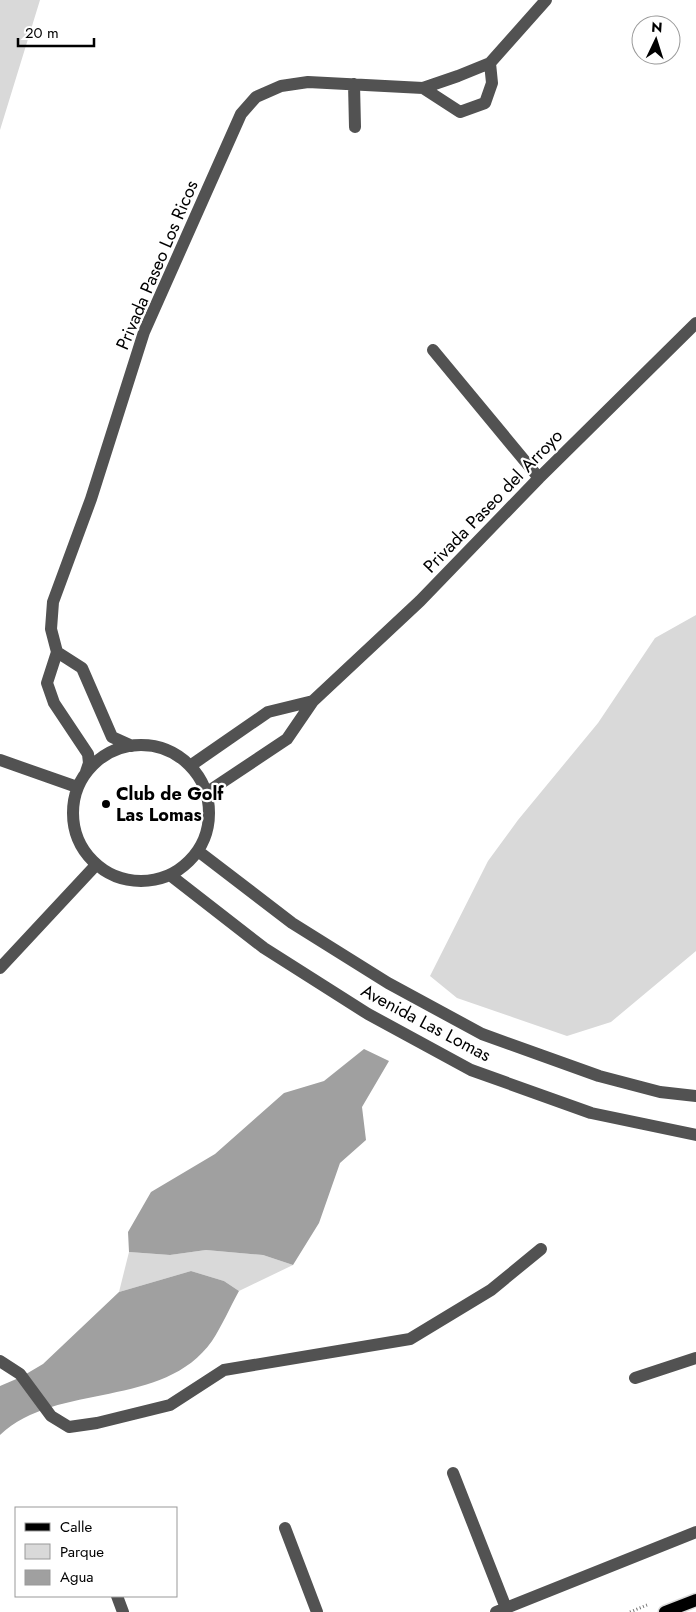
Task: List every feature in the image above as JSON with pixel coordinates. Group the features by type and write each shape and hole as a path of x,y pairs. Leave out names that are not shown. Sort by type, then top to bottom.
{"main road":[{"path":"665,1612 696,1600"}],"street":[{"path":"423,88 460,112 485,103 492,84 490,63 546,0"},
{"name":"Privada Paseo Los Ricos","path":"57,652 51,629 53,602 91,499 144,332 241,114 256,97 282,86 308,82 423,88 490,63"},
{"path":"354,84 355,127"},
{"name":"Privada Paseo del Arroyo","path":"206,793 287,739 314,701 420,601 538,478 696,323"},
{"path":"433,350 538,478"},
{"path":"86,772 99,759 114,750 132,746 154,746 173,753 190,766 206,793 209,813 207,833 198,852 186,865 170,875 152,881 132,881 113,876 96,866 76,838 72,821 73,804 77,787 89,763 88,754 54,703 47,683 57,652 82,668 112,737 132,746"},
{"name":"Privada Paseo del Arroyo","path":"190,766 268,712 314,701"},
{"path":"0,760 77,787"},
{"name":"Avenida Las Lomas","path":"198,852 292,923 388,983 482,1034 600,1076 660,1092 696,1096"},
{"path":"0,968 96,866"},
{"name":"Avenida Las Lomas","path":"170,875 264,948 368,1014 471,1070 590,1113 696,1135"},
{"path":"0,1361 20,1374 51,1416 69,1427 98,1423 170,1405 224,1370 410,1339 491,1290 541,1249"},
{"path":"635,1378 696,1358"},
{"path":"454,1473 501,1610 696,1532"},
{"path":"284,1528 317,1612"},
{"path":"117,1597 123,1612"}],"green space":[{"path":"0,0 40,0 0,130"},
{"path":"696,615 696,951 611,1022 567,1036 457,998 430,976 488,861 518,820 598,723 655,638"},
{"path":"206,1250 263,1255 293,1265 239,1291 224,1281 191,1271 119,1292 129,1252 170,1255"}],"water":[{"path":"364,1049 389,1061 362,1107 366,1140 340,1163 319,1223 293,1265 263,1255 206,1250 170,1255 129,1252 128,1232 151,1192 215,1154 284,1093 324,1081"},
{"path":"191,1271 224,1281 239,1291 212,1341 191,1363 166,1377 139,1387 51,1407 24,1418 0,1435 0,1386 21,1377 43,1364 119,1292"}],"place":[{"name":"Club de Golf Las Lomas","path":"106,804"}]}
